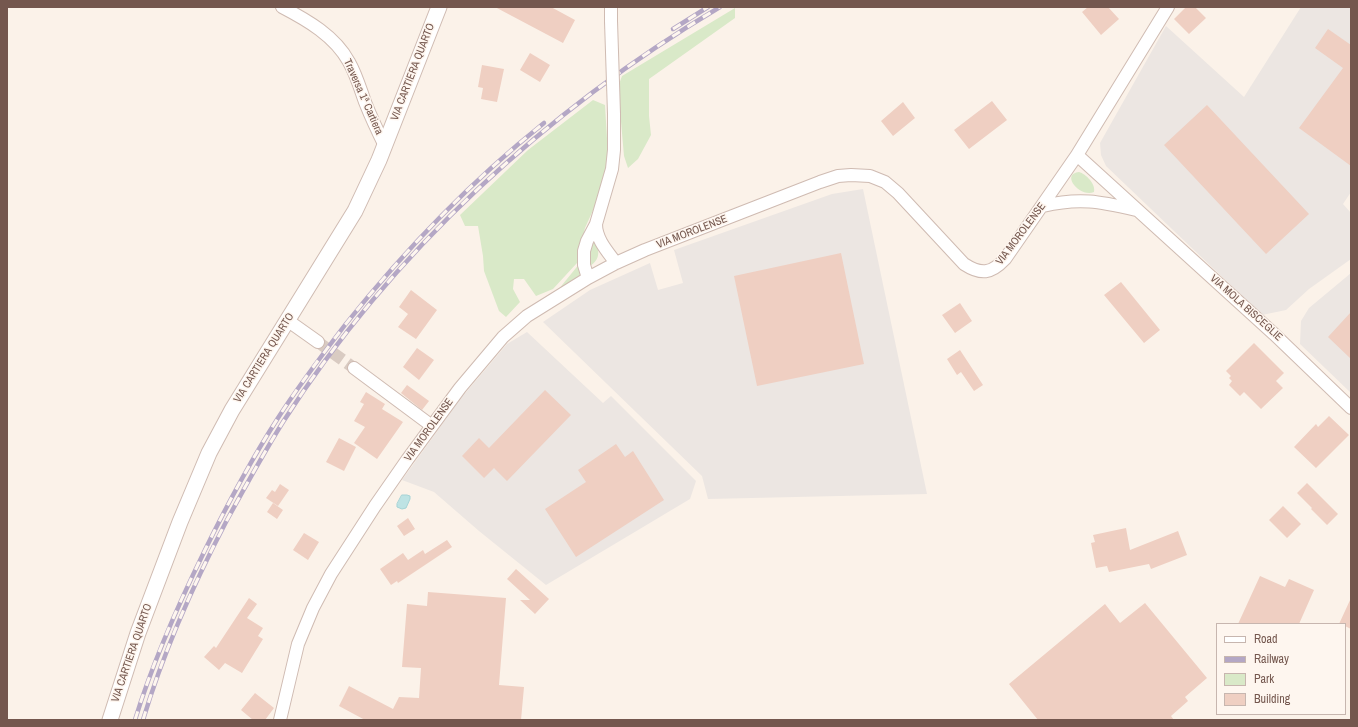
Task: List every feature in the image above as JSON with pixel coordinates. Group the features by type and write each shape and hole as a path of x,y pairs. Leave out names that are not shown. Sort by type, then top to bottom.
{"street":[{"name":"Traversa 1ª Cartiera","path":"282,7 314,25 334,41 344,54 358,80 365,102 385,146"},
{"name":"VIA CARTIERA QUARTO","path":"110,720 136,639 163,565 200,472 222,426 355,211 385,146 439,7"},
{"path":"588,278 583,255 587,241 596,224 607,189 613,163 614,114 611,7"},
{"name":"VIA MOROLENSE","path":"280,720 298,644 315,603 338,562 363,523 474,370 503,336 527,316 588,278 616,263 645,250 838,176 857,175 876,178 889,184 964,264 974,270 984,272 996,268 1005,259 1043,206 1077,155 1168,7"},
{"name":"VIA MOLA BISCEGLIE","path":"1077,155 1274,334 1351,408"},
{"name":"VIA MOLA BISCEGLIE","path":"1043,206 1066,201 1088,200 1138,211"},
{"path":"596,224 596,232 599,239 616,263"},
{"path":"287,320 318,342"},
{"path":"354,368 432,426"}],"shaded area":[{"path":"1301,7 1351,7 1351,192 1343,204 1351,213 1351,259 1309,289 1286,310 1262,315 1106,166 1101,155 1100,143 1166,26 1244,97"},
{"path":"863,189 927,494 708,499 702,476 543,322 590,290 650,263 658,290 683,283 674,250 832,194"},
{"path":"1351,273 1351,393 1300,344 1301,321 1309,308"},
{"path":"527,332 603,403 611,396 696,481 690,499 546,585 479,531 434,492 402,480 462,397 507,344"}],"green space":[{"path":"735,8 735,18 649,79 649,116 651,135 638,159 628,168 624,156 618,87 622,76"},
{"path":"593,100 605,105 608,155 602,190 585,228 577,263 553,289 536,296 524,279 514,279 513,289 520,302 506,317 499,311 484,271 478,226 465,226 460,215 528,150"},
{"path":"1079,172 1090,180 1094,192 1083,192 1074,185 1071,177"},
{"path":"591,234 596,243 598,256 594,263 589,267 587,262"},
{"path":"580,263 581,276 558,290"}],"water":[{"path":"402,495 410,496 410,499 406,508 402,509 397,507 397,504"}],"building":[{"path":"495,7 551,7 575,20 563,43"},
{"path":"1088,7 1108,7 1119,19 1101,35 1082,12"},
{"path":"1186,7 1195,7 1206,18 1189,34 1174,19"},
{"path":"1328,29 1351,45 1351,166 1299,128 1343,68 1315,48"},
{"path":"530,53 550,65 540,82 520,70"},
{"path":"482,65 504,69 497,102 481,99 483,88 478,87"},
{"path":"992,101 1007,120 969,149 954,130"},
{"path":"903,102 915,118 893,136 881,121"},
{"path":"1207,105 1309,214 1266,254 1164,145"},
{"path":"841,253 864,364 757,386 734,276"},
{"path":"1121,282 1160,330 1144,343 1104,295"},
{"path":"411,290 437,310 416,339 398,327 408,314 399,307"},
{"path":"960,303 972,321 955,333 942,315"},
{"path":"1351,312 1351,359 1328,337"},
{"path":"1254,343 1284,373 1276,381 1283,388 1261,409 1244,392 1240,396 1229,385 1232,381 1229,378 1231,376 1226,371"},
{"path":"417,348 434,360 419,380 403,367"},
{"path":"960,350 983,385 974,391 961,372 957,375 947,359"},
{"path":"407,385 429,401 422,410 401,393"},
{"path":"545,390 571,415 507,481 494,468 484,478 462,456 479,438 489,448"},
{"path":"366,392 385,404 382,409 403,422 377,459 354,443 365,427 354,421 364,404 360,402"},
{"path":"1329,416 1349,435 1316,468 1294,447 1316,424 1318,427"},
{"path":"339,438 356,447 344,471 326,462"},
{"path":"616,444 625,457 633,451 664,500 576,557 545,509 586,482 578,470"},
{"path":"1307,483 1338,514 1327,525 1297,493"},
{"path":"280,484 289,490 278,506 266,498 272,490 275,492"},
{"path":"273,503 283,510 277,519 267,512"},
{"path":"1283,506 1301,524 1287,538 1269,520"},
{"path":"408,518 415,529 404,536 397,526"},
{"path":"1126,528 1130,550 1178,531 1187,555 1151,569 1149,564 1109,572 1107,566 1096,568 1091,543 1095,542 1093,535"},
{"path":"304,533 319,542 308,560 293,550"},
{"path":"447,540 452,547 398,583 397,581 391,585 380,569 403,553 408,560 423,550 425,554"},
{"path":"516,569 549,599 535,614 520,600 530,600 507,579"},
{"path":"1260,576 1285,587 1289,579 1314,590 1299,623 1238,623"},
{"path":"428,592 506,598 499,685 524,687 521,720 365,720 339,706 349,686 393,709 399,697 419,698 421,668 402,667 407,604 427,606"},
{"path":"249,598 257,604 247,618 263,628 258,636 263,639 242,673 225,663 219,670 204,657 214,646 216,648"},
{"path":"1351,598 1351,629 1346,626 1346,623 1339,623"},
{"path":"1145,603 1207,678 1185,697 1188,701 1171,716 1174,720 1038,720 1009,684 1105,604 1120,623"},
{"path":"255,693 274,708 265,720 253,720 241,710"}],"tunnel":[{"path":"318,342 354,368"}],"railway":[{"path":"673,29 708,7"},
{"path":"143,720 160,668 202,569 261,458 283,422 326,360 373,300 423,243 478,189 535,139 594,91 656,47 720,7"},
{"path":"135,720 150,676 185,591 249,466 294,394 367,297 414,244 464,193 544,123"}]}
